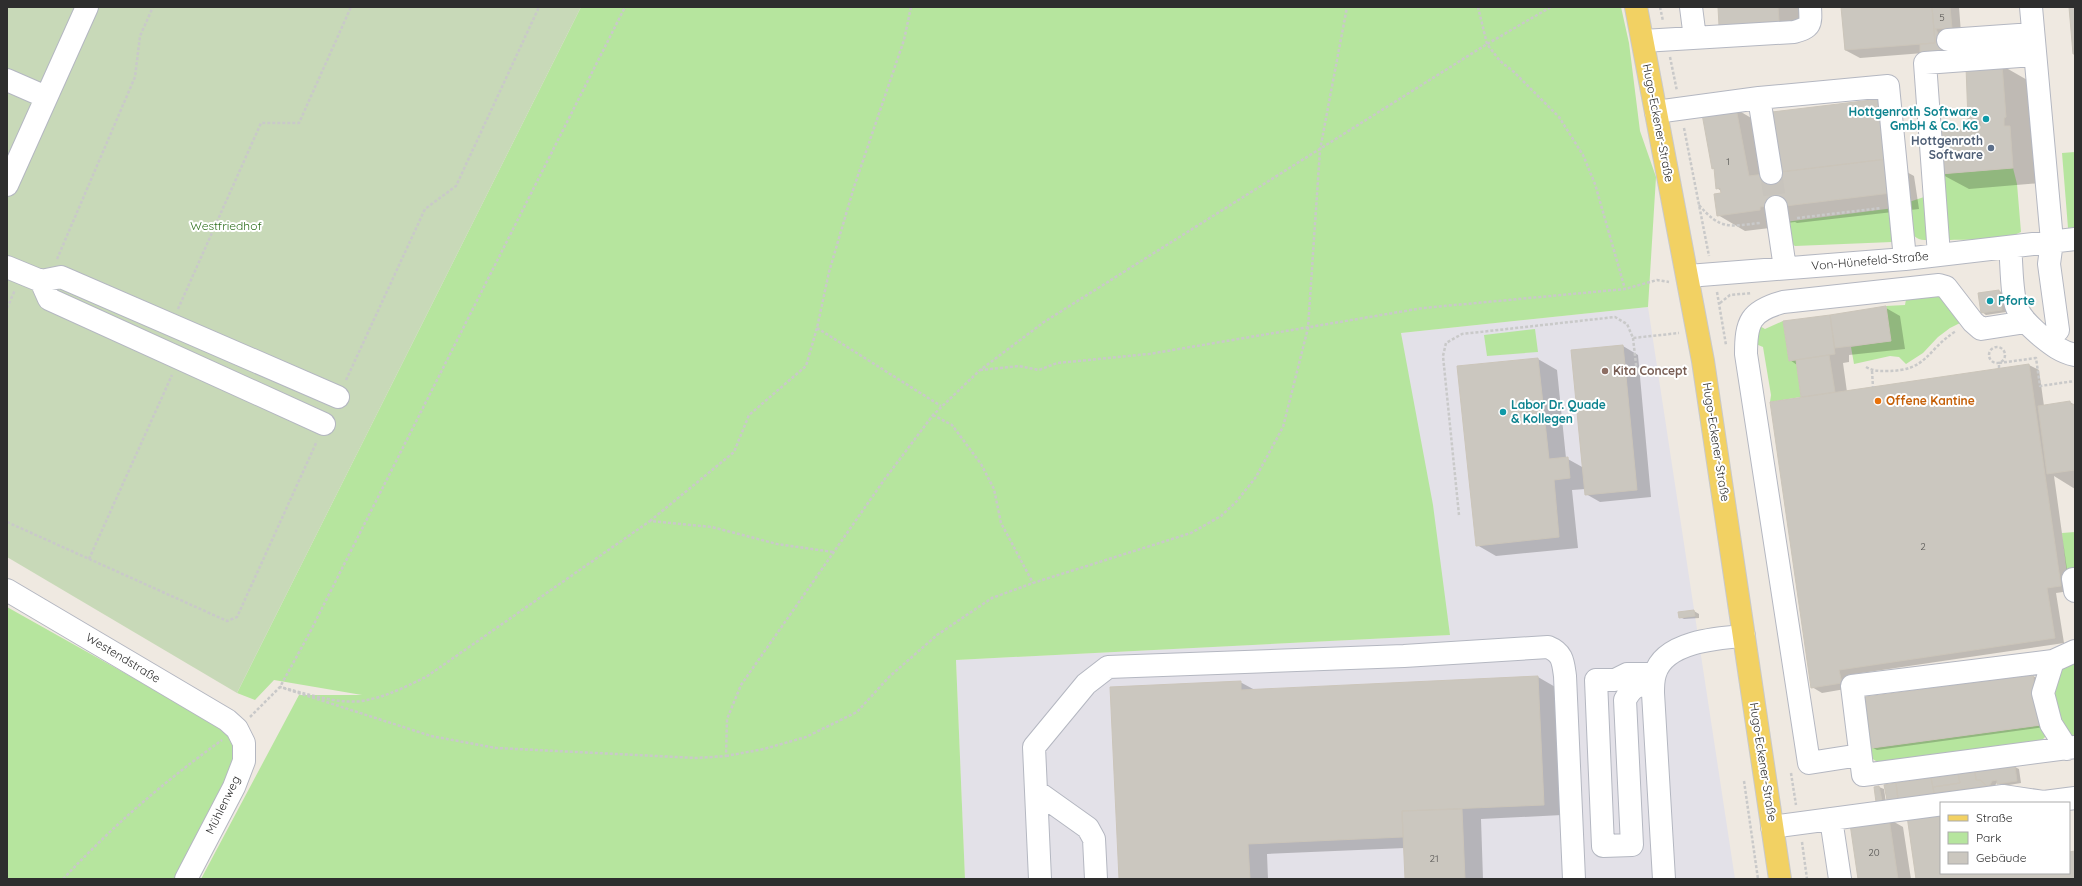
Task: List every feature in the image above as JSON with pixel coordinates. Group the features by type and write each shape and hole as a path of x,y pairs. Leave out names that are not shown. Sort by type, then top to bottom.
{"main road":[{"name":"Hugo-Eckener-Straße","path":"1636,7 1656,112 1680,280 1717,445 1780,879"}],"street":[{"path":"7,185 87,7"},
{"path":"1691,7 1695,38"},
{"path":"1642,41 1794,32 1806,29 1811,22 1810,7"},
{"path":"2031,7 2052,241 2049,264 2060,334 2065,353 2075,355"},
{"path":"1948,40 2034,44"},
{"path":"1939,255 1925,63 2034,44"},
{"path":"7,80 46,97"},
{"path":"1656,112 1759,98 1888,86 1904,259"},
{"path":"1759,98 1771,173"},
{"path":"1776,207 1785,268"},
{"name":"Von-Hünefeld-Straße","path":"1680,280 1713,274 1904,259 2075,238"},
{"path":"2010,247 2017,308 2026,322"},
{"path":"7,267 45,280 60,276 338,397"},
{"path":"45,280 49,299 324,424"},
{"path":"1860,755 1809,763 1746,354 1746,332 1754,315 1767,306 1783,302 1939,285 1946,287 1973,322 1981,329 2026,322 2060,334"},
{"name":"Westendstraße","path":"7,590 227,720 237,729"},
{"path":"1664,879 1654,679 1664,658 1685,646 1724,638 1744,636"},
{"path":"1040,879 1034,747 1086,684 1108,667 1404,656 1548,647 1557,651 1560,655 1565,676 1574,879"},
{"path":"2071,748 1863,775 1852,686 2053,661 2075,651"},
{"path":"2053,661 2043,692 2051,724 2071,748"},
{"path":"1627,674 1654,679 1630,690 1626,700 1632,844 1603,846 1596,680 1615,680 1627,674"},
{"name":"Mühlenweg","path":"186,879 234,787 244,761 244,742 237,729"},
{"path":"1036,791 1088,828 1094,839 1096,879"},
{"path":"1958,802 2003,796 2044,802 2075,798"},
{"path":"1772,826 1940,804"},
{"path":"1831,819 1840,879"}],"path":[{"path":"45,280 135,77 140,36 153,7"},
{"path":"171,325 261,123 299,123 351,7"},
{"path":"63,879 102,837 144,799 172,776 237,729 280,687 309,634 625,7"},
{"path":"280,687 346,701 366,701 388,694 426,677 527,605 595,561 650,521 734,452 749,415 806,366 817,328 829,272 850,202 904,40 911,7"},
{"path":"280,687 431,736 496,748 678,758 726,756 764,749 806,737 857,712 889,677 937,636 992,598 1033,583 1191,533 1221,516 1236,502 1256,477 1283,428 1308,328 1320,150 1347,7"},
{"path":"1478,7 1487,44 1500,61 1519,76 1559,117 1583,155 1595,184 1625,289"},
{"path":"726,756 727,719 741,685 884,480 933,415 978,371 1044,322 1487,44 1551,7"},
{"path":"1660,7 1720,304"},
{"path":"978,371 1019,366 1039,370 1057,363 1149,354 1423,308 1625,289 1657,280 1680,280"},
{"path":"1459,515 1443,356 1446,343 1462,334 1614,317 1626,324 1633,338 1637,373"},
{"path":"1866,367 1872,371 1904,371 1917,366 1927,358 1944,339 1973,322"},
{"path":"817,328 942,406"},
{"path":"1633,338 1683,333"},
{"path":"1999,368 1999,363 2005,356 2004,351 1997,348 1992,350 1990,356 1992,361 1999,363 2036,358 2040,386 2075,381"},
{"path":"89,559 180,358"},
{"path":"1872,371 1873,387"},
{"path":"933,415 952,425 972,454 981,464 994,490 1001,523 1033,583"},
{"path":"650,521 712,526 777,544 833,552"}],"shaded area":[{"path":"1648,307 1735,879 965,879 956,660 1450,635 1401,333"}],"green space":[{"name":"Westfriedhof","path":"7,7 581,7 237,693 7,557"},
{"path":"581,7 1621,7 1629,43 1640,131 1656,177 1648,307 1401,333 1433,505 1450,635 956,660 965,879 201,879 299,695 362,695 274,680 255,700 237,693"},
{"path":"2075,152 2075,227 2068,228 2062,153"},
{"path":"2013,168 2017,184 2021,232 1996,239 1950,240 1947,235 1940,174"},
{"path":"1930,195 1927,240 1920,240 1912,233 1910,228 1906,203"},
{"path":"1894,208 1895,240 1892,242 1795,246 1791,243 1785,222"},
{"path":"1940,293 1964,321 1950,328 1938,337 1923,353 1906,364 1899,357 1890,356 1854,364 1851,347 1890,341 1886,306 1905,305 1907,294"},
{"path":"1783,321 1789,361 1796,360 1801,397 1770,402 1771,395 1763,347 1751,342 1756,324 1765,329"},
{"path":"1535,329 1538,352 1487,356 1484,335"},
{"path":"2075,532 2075,573 2067,574 2062,533"},
{"path":"7,607 219,726 235,744 236,764 179,879 7,879"},
{"path":"2075,662 2075,735 2066,735 2052,694 2062,666"},
{"path":"1866,697 1872,748 2041,725 2047,735 2040,742 1881,764 1866,755 1862,698"}],"building":[{"path":"1718,7 1778,7 1779,21 1719,26"},
{"path":"1841,7 1932,7 1935,43 1845,50"},
{"path":"1932,7 1950,7 1952,28 1934,29"},
{"path":"2069,7 2075,7 2075,54 2073,54"},
{"path":"1934,29 1936,29 1945,50 1920,52 1920,44 1935,43"},
{"name":"Hottgenroth Software GmbH & Co. KG","path":"2002,64 2006,117 2004,118 2004,126 2010,126 2013,168 1940,174 1937,131 1981,129 1981,120 1968,120 1966,67"},
{"path":"1880,99 1887,159 1779,172 1772,112"},
{"path":"1736,108 1749,176 1887,159 1891,193 1769,208 1768,206 1760,207 1760,210 1717,216 1714,194 1721,193 1720,188 1716,189 1714,168 1712,169 1702,114"},
{"name":"Pforte","path":"1999,290 2002,310 1981,313 1978,293"},
{"path":"1886,306 1891,341 1835,348 1830,315"},
{"path":"1830,315 1835,354 1789,361 1783,321"},
{"path":"1623,345 1637,490 1585,495 1571,350"},
{"path":"1829,355 1835,392 1801,397 1796,360"},
{"name":"Labor Dr. Quade & Kollegen","path":"1538,358 1549,459 1568,457 1570,478 1554,480 1559,537 1476,546 1457,366"},
{"path":"2029,364 2061,586 2047,588 2055,638 1839,670 1842,683 1811,688 1770,402"},
{"path":"2070,401 2071,405 2075,404 2075,470 2047,474 2038,406"},
{"path":"1694,610 1695,616 1679,618 1678,612"},
{"path":"2033,675 2041,725 1872,748 1865,697"},
{"path":"1538,676 1544,805 1402,811 1403,837 1248,844 1250,879 1119,879 1110,687 1241,681 1241,690"},
{"path":"2015,766 2017,781 1997,784 1997,780 1992,781 1990,785 1987,786 1980,780 1976,780 1975,772"},
{"path":"1975,772 1976,780 1980,780 1987,786 1934,793 1933,787 1960,783 1958,774"},
{"path":"1958,774 1960,783 1933,787 1931,778"},
{"path":"1931,778 1934,793 1898,799 1896,783"},
{"path":"1896,783 1898,799 1887,800 1884,785"},
{"path":"1879,786 1882,801 1876,802 1874,787"},
{"path":"1462,809 1465,879 1405,879 1402,811"},
{"path":"1940,811 1940,874 2070,874 2070,852 2075,851 2075,879 1916,879 1907,816"},
{"path":"1889,818 1898,879 1858,879 1850,824"}],"tunnel":[{"path":"1771,173 1776,207"}],"place":[{"name":"Hottgenroth Software GmbH & Co. KG","path":"1986,119"},
{"name":"Hottgenroth Software","path":"1991,148"},
{"name":"Pforte","path":"1990,301"},
{"name":"Kita Concept","path":"1605,371"},
{"name":"Offene Kantine","path":"1878,401"},
{"name":"Labor Dr. Quade & Kollegen","path":"1503,412"}]}
